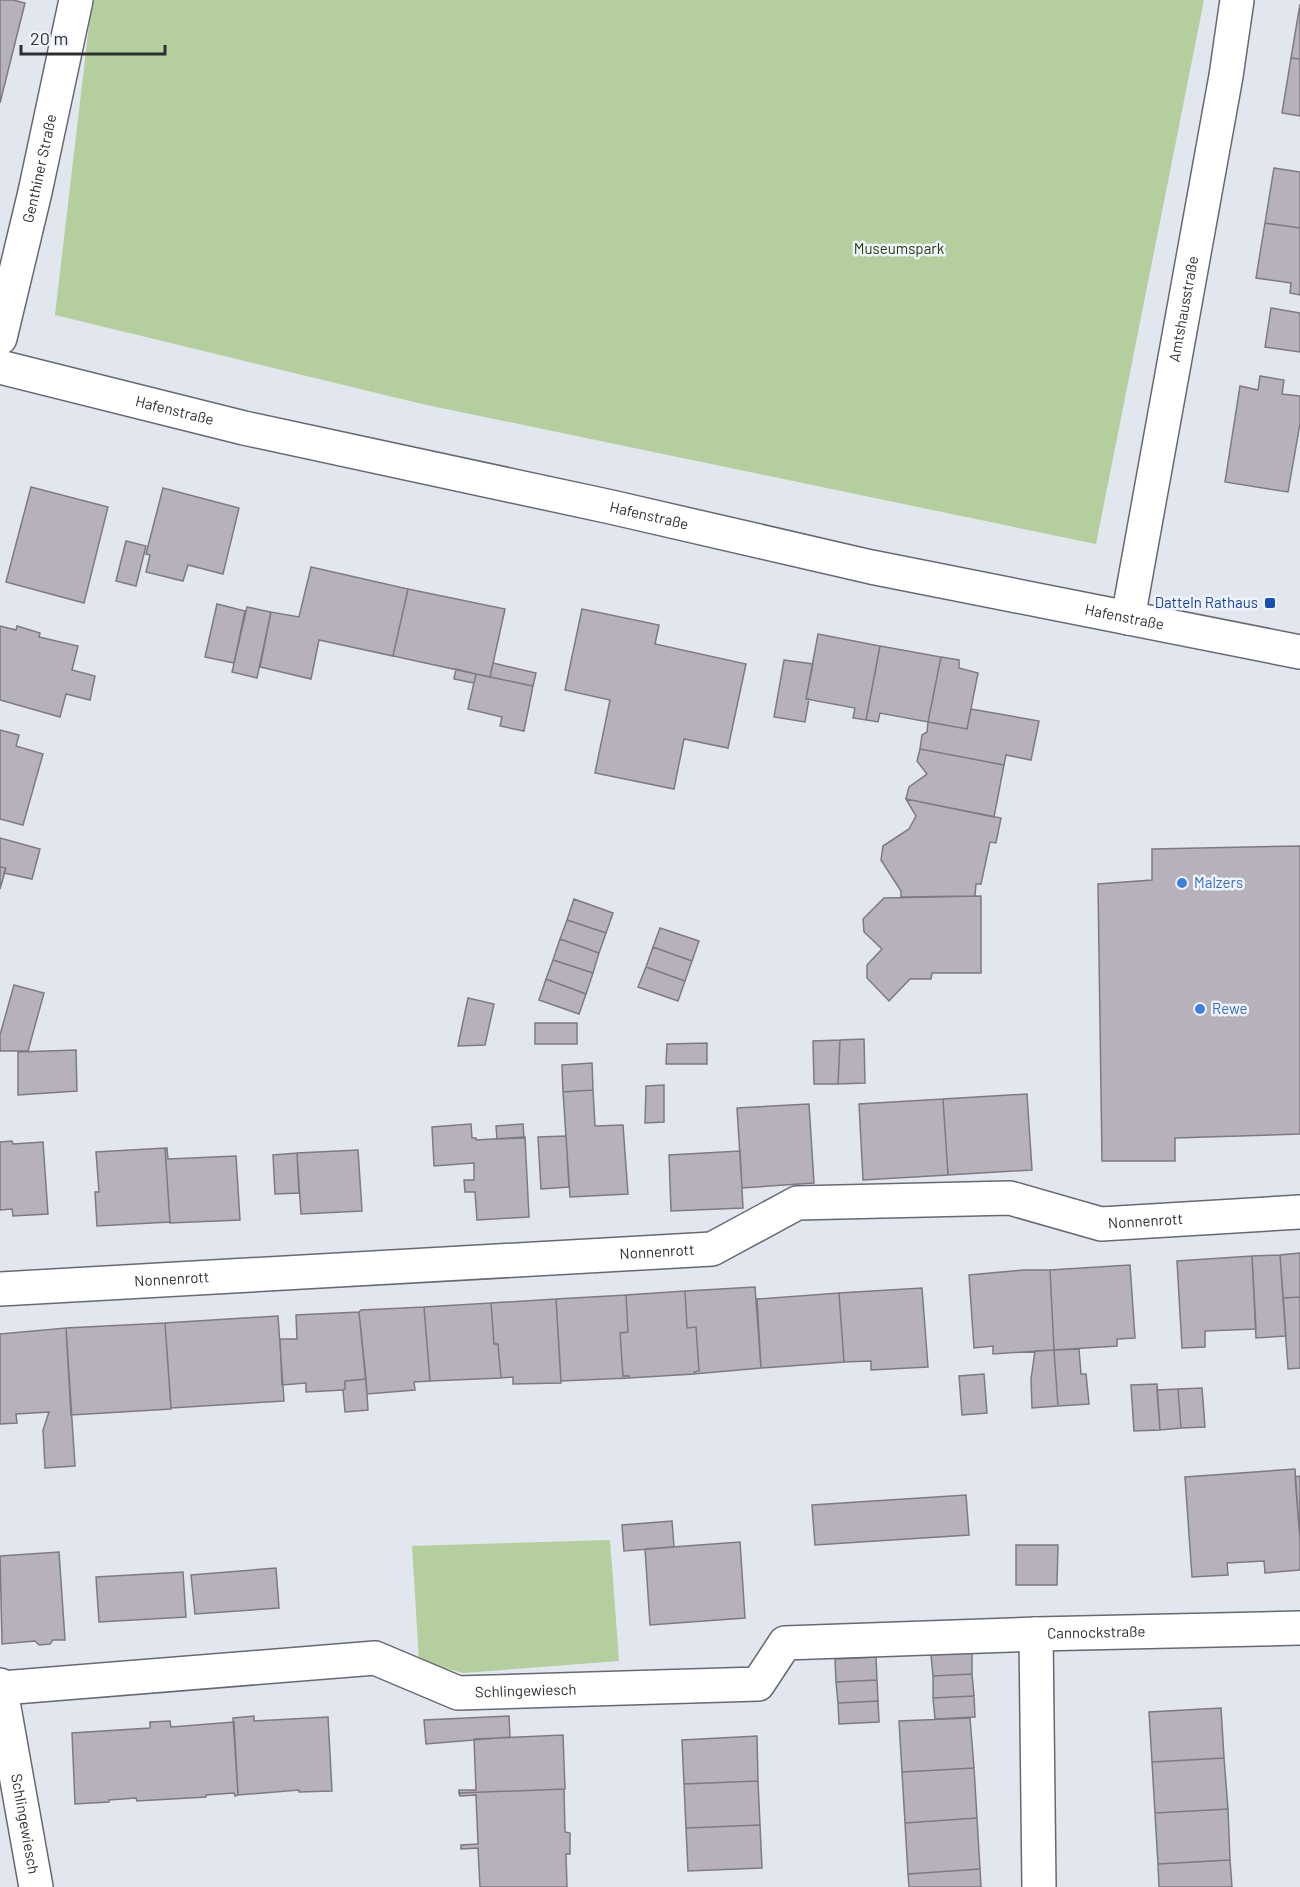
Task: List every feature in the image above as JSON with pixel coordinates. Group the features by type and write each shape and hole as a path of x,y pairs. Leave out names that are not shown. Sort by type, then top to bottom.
{"street":[{"name":"Genthiner Straße","path":"0,338 35,192 76,0"},
{"name":"Amtshausstraße","path":"1128,618 1226,76 1237,0"},
{"name":"Hafenstraße","path":"0,367 243,428 611,507 871,567 1300,652"},
{"name":"Nonnenrott","path":"0,1289 712,1249 797,1203 1010,1198 1101,1224 1300,1212"},
{"name":"Cannockstraße","path":"1039,1887 1036,1634 1300,1628"},
{"name":"Schlingewiesch","path":"36,1887 1,1686 375,1658 458,1693 759,1684 786,1643 1036,1634"}],"green space":[{"name":"Museumspark","path":"92,0 1204,0 1096,544 422,404 55,315"},
{"path":"610,1540 619,1661 463,1673 419,1661 412,1546"}],"building":[{"path":"0,0 25,3 0,103"},
{"path":"1300,4 1300,59 1291,58"},
{"path":"1291,58 1300,59 1300,116 1282,113"},
{"path":"1274,168 1300,172 1300,228 1265,223"},
{"path":"1265,223 1300,228 1300,295 1290,293 1291,283 1256,278"},
{"path":"1271,308 1300,313 1300,352 1265,347"},
{"path":"1260,376 1284,380 1282,394 1300,396 1300,424 1288,492 1225,482 1240,386 1258,390"},
{"path":"31,487 108,507 84,603 6,582"},
{"path":"163,488 239,508 223,574 188,565 183,581 146,572 150,555 146,554"},
{"path":"126,541 146,546 136,586 116,581"},
{"path":"311,567 408,589 393,656 319,640 311,679 260,667 271,612 299,617"},
{"path":"408,589 505,609 490,677 393,656"},
{"path":"217,604 245,611 234,663 205,657"},
{"path":"247,607 271,612 257,678 232,672"},
{"path":"582,609 659,625 655,644 746,664 728,748 684,739 674,789 595,773 610,700 565,690"},
{"path":"0,626 16,630 17,626 40,633 39,637 78,646 72,670 95,676 90,700 66,694 60,717 0,700"},
{"path":"818,634 880,646 866,720 853,718 855,708 806,699"},
{"path":"880,646 941,657 928,722 880,713 878,722 866,720"},
{"path":"941,657 959,660 959,668 978,673 967,729 928,722"},
{"path":"784,660 813,664 806,699 809,699 805,722 774,717"},
{"path":"493,663 536,673 533,686 490,677"},
{"path":"456,669 476,674 474,683 454,679"},
{"path":"476,674 533,686 524,731 500,726 502,717 468,709"},
{"path":"971,709 1039,721 1031,760 1006,755 1004,765 920,749 922,735 927,732 928,722 967,729"},
{"path":"0,730 19,735 16,746 43,754 23,825 0,819"},
{"path":"920,749 1004,765 994,817 906,799 909,787 927,774 917,761"},
{"path":"906,799 1001,818 996,843 990,842 981,884 976,884 975,896 901,897 901,891 881,860 883,846 909,829 916,816"},
{"path":"0,838 40,849 32,879 4,873 6,868 0,867"},
{"name":"Rewe","path":"1300,846 1300,1134 1175,1138 1175,1161 1102,1161 1098,884 1152,880 1152,849"},
{"path":"0,867 6,868 0,889"},
{"path":"981,896 981,973 932,973 931,979 910,979 889,1001 867,978 867,965 882,949 864,932 863,919 884,898"},
{"path":"574,899 613,913 606,933 567,920"},
{"path":"567,920 606,933 599,953 560,939"},
{"path":"660,928 699,941 692,961 653,947"},
{"path":"560,939 599,953 593,973 553,960"},
{"path":"653,947 692,961 685,981 646,967"},
{"path":"553,960 593,973 586,994 546,979"},
{"path":"646,967 685,981 678,1001 638,987"},
{"path":"546,979 586,994 579,1014 539,1000"},
{"path":"14,985 44,993 28,1051 0,1051 0,1035"},
{"path":"468,998 494,1004 485,1045 458,1046"},
{"path":"535,1023 577,1023 577,1044 535,1044"},
{"path":"864,1039 865,1083 838,1084 840,1040"},
{"path":"840,1040 838,1084 814,1084 813,1041"},
{"path":"707,1043 707,1064 666,1064 667,1044"},
{"path":"76,1050 77,1091 18,1095 18,1052"},
{"path":"592,1063 593,1090 563,1092 562,1065"},
{"path":"664,1085 664,1122 645,1123 646,1086"},
{"path":"593,1090 595,1126 623,1125 628,1194 570,1197 563,1092"},
{"path":"1027,1094 1032,1170 948,1175 943,1099"},
{"path":"943,1099 948,1175 863,1180 859,1104"},
{"path":"809,1104 814,1183 742,1188 737,1108"},
{"path":"471,1124 472,1138 476,1140 525,1137 529,1217 477,1220 475,1192 465,1192 464,1180 474,1180 474,1163 434,1166 432,1127"},
{"path":"523,1124 524,1138 497,1139 496,1126"},
{"path":"566,1136 569,1187 541,1189 538,1137"},
{"path":"12,1141 13,1144 43,1142 48,1214 13,1216 12,1209 0,1210 0,1142"},
{"path":"165,1148 170,1222 97,1226 95,1192 99,1192 96,1152"},
{"path":"165,1148 167,1148 168,1159 236,1156 240,1220 170,1223"},
{"path":"358,1150 362,1211 301,1214 297,1153"},
{"path":"740,1151 743,1208 671,1211 669,1155"},
{"path":"297,1153 299,1193 275,1194 273,1155"},
{"path":"1300,1253 1300,1297 1283,1298 1280,1255"},
{"path":"1280,1255 1286,1336 1256,1338 1252,1256"},
{"path":"1252,1256 1256,1329 1205,1331 1205,1347 1182,1348 1177,1261"},
{"path":"1130,1265 1135,1338 1117,1339 1117,1346 1054,1350 1050,1270"},
{"path":"1050,1270 1054,1350 993,1354 993,1346 974,1348 969,1275"},
{"path":"755,1287 761,1368 694,1374 699,1371 696,1327 687,1328 685,1291"},
{"path":"922,1288 928,1367 871,1370 871,1361 844,1362 839,1293"},
{"path":"685,1291 687,1328 696,1327 699,1371 694,1374 629,1378 629,1376 623,1376 620,1333 628,1332 626,1295"},
{"path":"839,1293 844,1362 761,1368 757,1299"},
{"path":"626,1295 628,1332 620,1333 623,1376 629,1376 629,1378 561,1381 556,1299"},
{"path":"1300,1297 1300,1368 1288,1369 1283,1298"},
{"path":"556,1299 561,1383 513,1384 513,1377 501,1378 498,1344 494,1344 491,1303"},
{"path":"491,1303 494,1344 498,1344 501,1378 430,1381 424,1307"},
{"path":"424,1307 430,1381 414,1382 415,1390 367,1394 359,1312 361,1310"},
{"path":"359,1312 366,1379 345,1381 343,1390 306,1392 306,1383 282,1385 280,1339 297,1339 296,1315"},
{"path":"278,1316 284,1401 171,1408 165,1323"},
{"path":"165,1323 171,1409 71,1415 66,1328"},
{"path":"66,1328 75,1466 45,1468 43,1430 49,1412 16,1414 17,1423 0,1424 0,1334"},
{"path":"1079,1349 1081,1374 1086,1374 1089,1404 1058,1406 1054,1350"},
{"path":"1054,1350 1058,1406 1032,1408 1031,1379 1035,1351"},
{"path":"984,1374 987,1413 962,1415 959,1376"},
{"path":"366,1379 368,1410 345,1412 343,1390 345,1381"},
{"path":"1157,1384 1160,1430 1134,1431 1131,1385"},
{"path":"1202,1388 1205,1427 1181,1428 1178,1389"},
{"path":"1178,1389 1181,1428 1160,1430 1157,1390"},
{"path":"1295,1469 1300,1570 1265,1573 1264,1561 1227,1563 1228,1575 1192,1577 1185,1477"},
{"path":"1300,1476 1300,1539 1295,1477"},
{"path":"966,1495 969,1535 815,1545 812,1505"},
{"path":"672,1521 674,1547 624,1551 622,1525"},
{"path":"740,1542 745,1618 650,1625 645,1549"},
{"path":"1016,1545 1058,1545 1057,1585 1016,1585"},
{"path":"59,1552 65,1640 53,1640 50,1644 39,1645 35,1641 2,1644 0,1556"},
{"path":"276,1568 279,1608 195,1614 191,1575"},
{"path":"183,1572 186,1617 99,1622 96,1577"},
{"path":"972,1652 972,1674 933,1676 931,1655"},
{"path":"876,1657 877,1680 836,1682 835,1659"},
{"path":"972,1674 974,1696 933,1698 933,1676"},
{"path":"877,1680 878,1701 838,1703 836,1682"},
{"path":"974,1696 975,1717 935,1719 933,1698"},
{"path":"878,1701 879,1722 839,1724 838,1703"},
{"path":"1221,1708 1224,1758 1152,1762 1149,1712"},
{"path":"254,1716 254,1721 328,1717 332,1791 299,1792 299,1790 238,1795 233,1718"},
{"path":"509,1716 510,1737 426,1744 424,1720"},
{"path":"970,1718 974,1768 902,1772 899,1721"},
{"path":"170,1721 171,1727 234,1722 238,1795 235,1796 234,1793 137,1801 136,1798 75,1804 72,1733 150,1728 150,1722"},
{"path":"563,1735 565,1789 459,1793 459,1790 476,1790 474,1739"},
{"path":"757,1736 758,1781 684,1784 682,1740"},
{"path":"1224,1758 1228,1809 1155,1813 1152,1762"},
{"path":"974,1768 977,1818 905,1823 902,1772"},
{"path":"758,1781 760,1825 686,1828 684,1784"},
{"path":"564,1789 565,1832 570,1833 570,1854 566,1854 567,1887 480,1887 478,1848 461,1849 461,1845 478,1844 476,1795 460,1796 459,1793"},
{"path":"1228,1809 1230,1860 1158,1864 1155,1813"},
{"path":"977,1818 980,1869 908,1874 905,1823"},
{"path":"760,1825 762,1868 688,1871 686,1828"},
{"path":"1230,1860 1232,1887 1159,1887 1158,1864"},
{"path":"980,1869 981,1887 909,1887 908,1874"}],"place":[{"name":"Datteln Rathaus","path":"1270,603"},
{"name":"Malzers","path":"1182,883"},
{"name":"Rewe","path":"1200,1009"}]}
